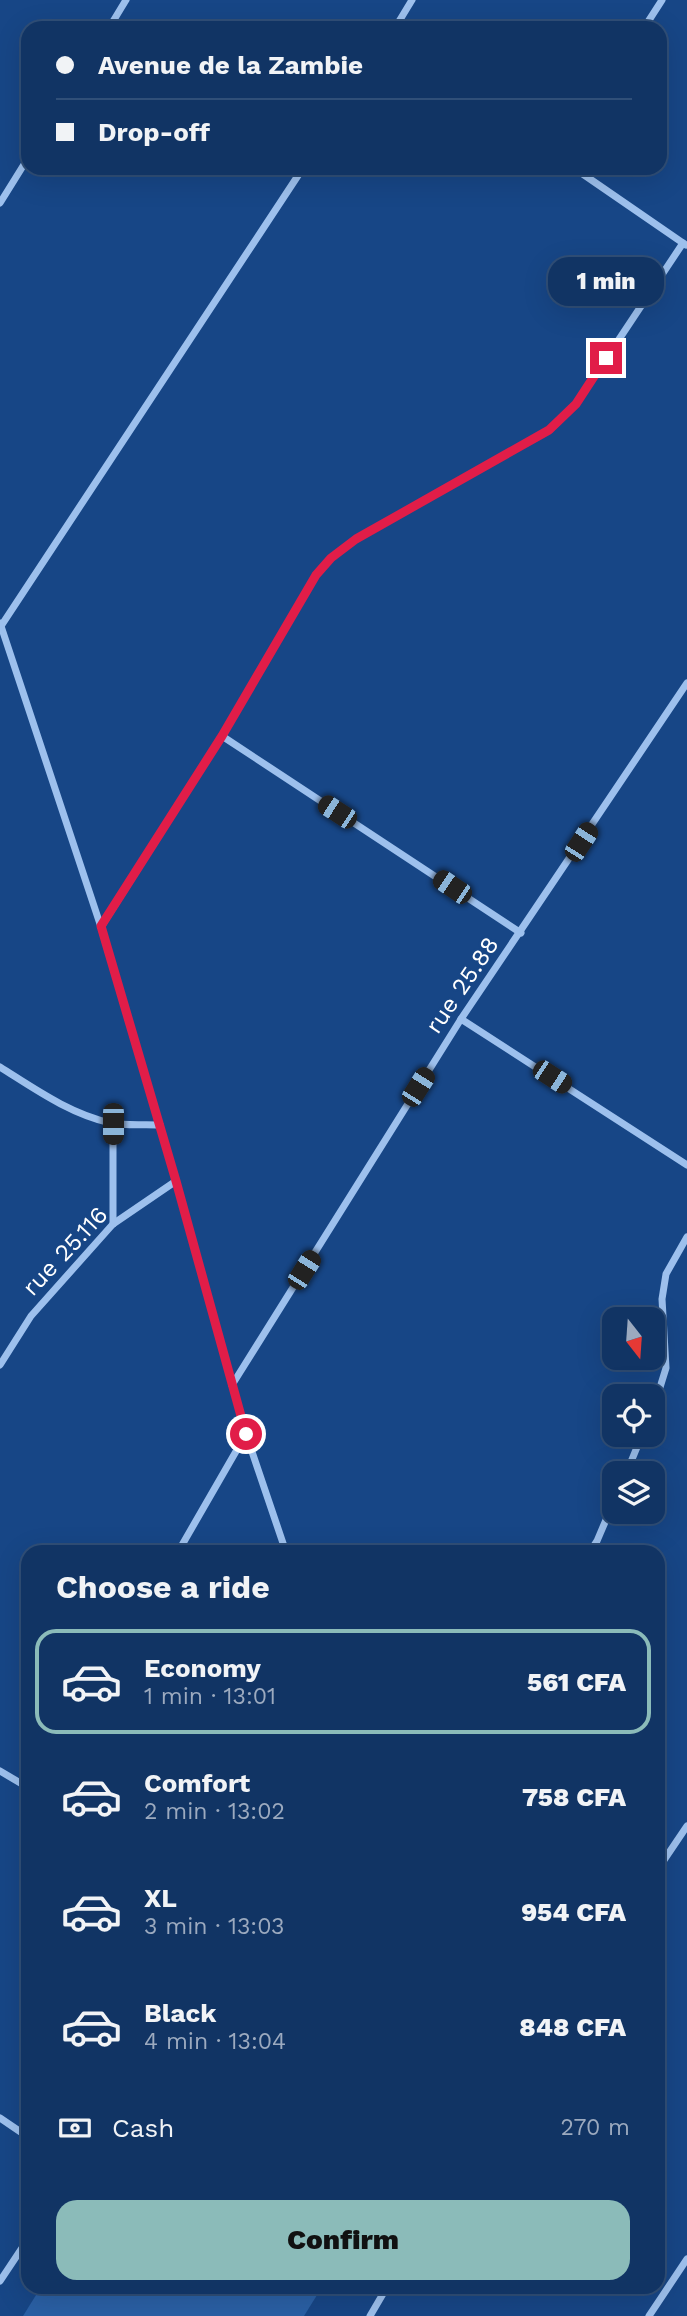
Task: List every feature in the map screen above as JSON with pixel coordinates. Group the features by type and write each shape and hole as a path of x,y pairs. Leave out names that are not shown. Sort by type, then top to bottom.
{"street":[{"path":"112,21 126,0"},
{"path":"399,21 412,0"},
{"path":"648,21 662,0"},
{"path":"0,203 21,169"},
{"path":"284,1545 246,1434 176,1181 101,926 1,624 298,175"},
{"path":"101,926 222,736 316,575 331,558 356,539 549,430 565,417 685,244 584,175"},
{"name":"rue 25.88","path":"232,1385 461,1019 687,683"},
{"path":"222,736 521,933"},
{"path":"461,1019 687,1165"},
{"path":"0,1067 48,1098 86,1116 113,1124 160,1125"},
{"path":"113,1124 113,1224"},
{"name":"rue 25.116","path":"0,1365 31,1316 113,1224 176,1181"},
{"path":"661,1384 666,1368 662,1299 666,1274 687,1237"},
{"path":"182,1545 246,1434"},
{"path":"594,1545 604,1524"},
{"path":"0,1771 21,1783"},
{"path":"665,1859 687,1826"},
{"path":"0,2119 21,2132"},
{"path":"0,2281 21,2250"},
{"path":"665,2292 687,2259"},
{"path":"370,2316 383,2294"},
{"path":"649,2316 664,2294"}],"shaded area":[{"path":"37,2294 318,2294 304,2316 23,2316"}],"route":[{"path":"246,1434 176,1181 101,926 222,736 316,575 331,558 356,539 549,430 576,404 606,358"}]}
